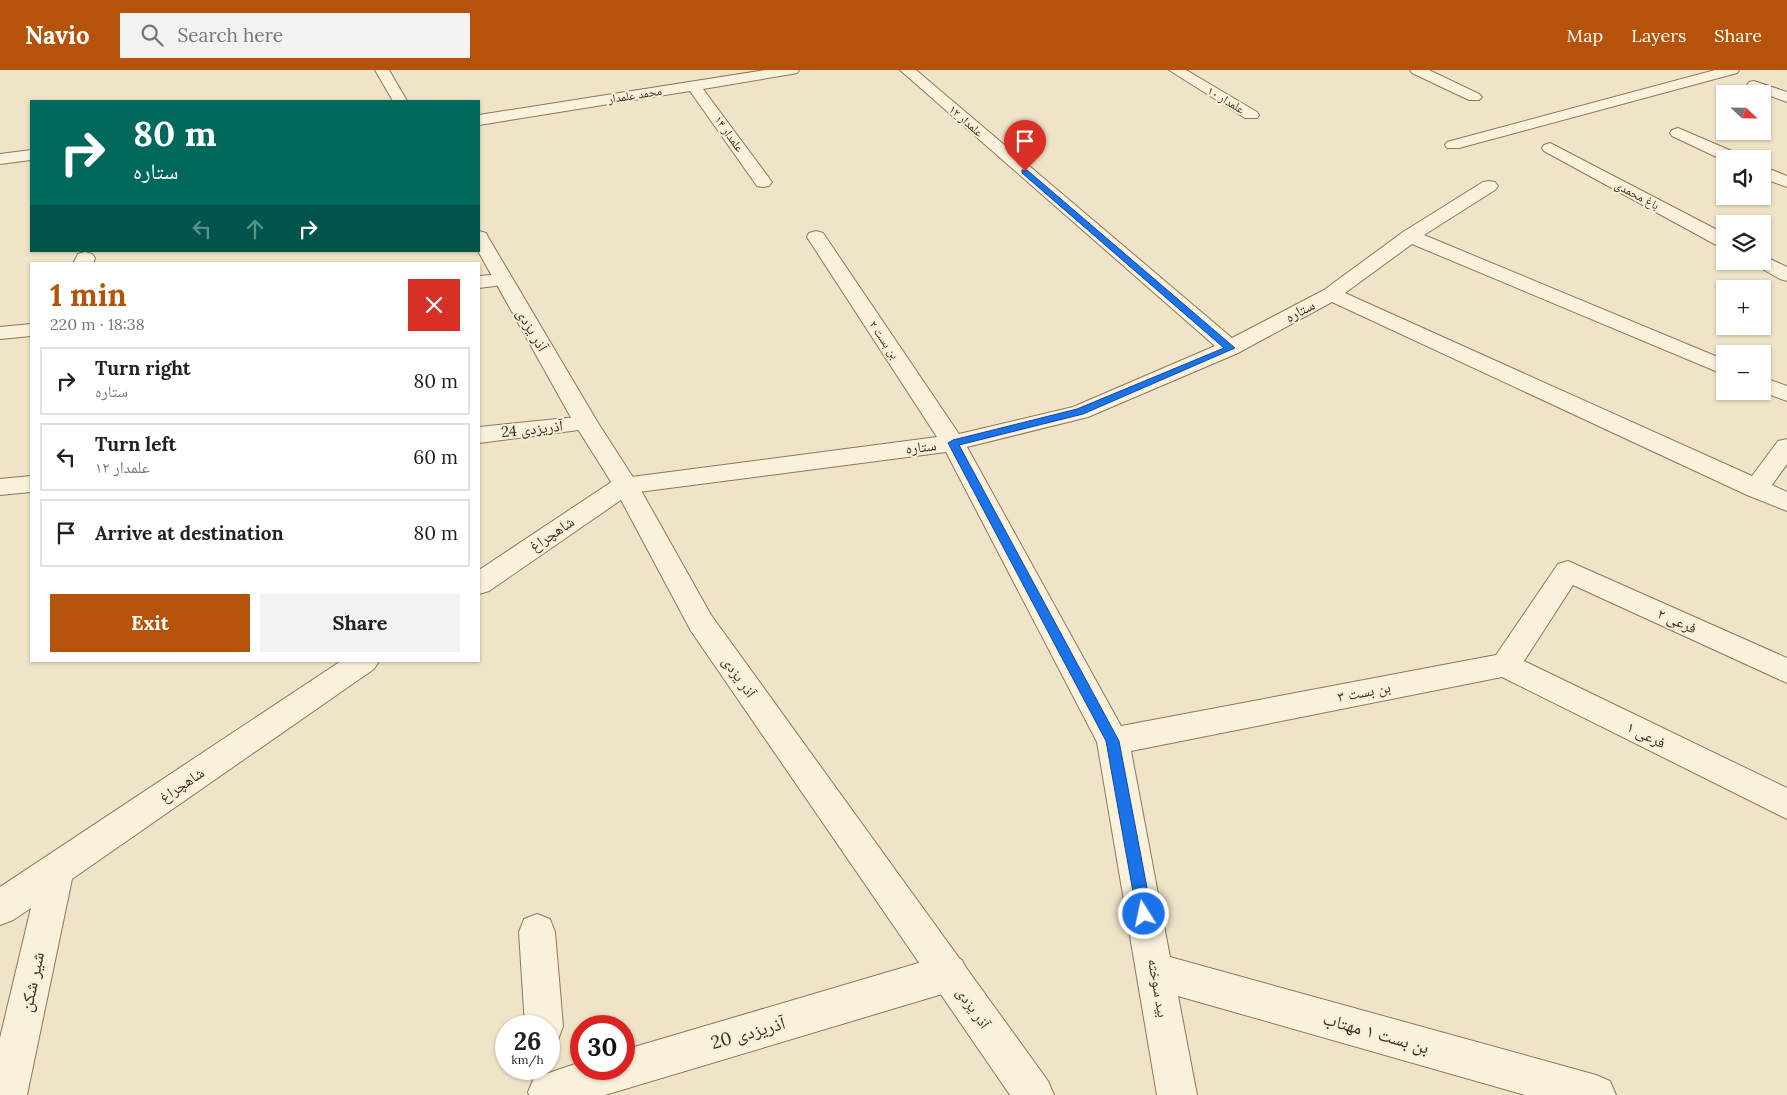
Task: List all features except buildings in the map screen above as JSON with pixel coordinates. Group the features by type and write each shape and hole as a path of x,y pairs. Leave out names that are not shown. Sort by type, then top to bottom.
{"street":[{"path":"382,70 399,100"},
{"name":"محمد علمدار","path":"480,120 694,86 763,72 792,70"},
{"name":"علمدار ۱۲","path":"907,70 1230,348"},
{"name":"علمدار ۱۰","path":"1176,70 1250,115"},
{"path":"1417,70 1474,97"},
{"path":"1454,145 1732,70"},
{"name":"علمدار ۱۴","path":"694,86 764,182"},
{"path":"1771,91 1787,97"},
{"path":"1678,133 1716,150"},
{"name":"باغ محمدی","path":"1550,148 1716,237"},
{"path":"0,159 30,154"},
{"path":"1771,175 1787,182"},
{"name":"ستاره","path":"625,485 953,443 1080,412 1230,348 1331,294 1410,236 1489,186"},
{"path":"1410,236 1716,364"},
{"name":"بن بست ۲","path":"816,237 953,443"},
{"name":"آذر یزدی","path":"480,241 491,281 625,485 701,623 1034,1095"},
{"path":"1771,266 1787,274"},
{"path":"1331,294 1787,502"},
{"path":"0,333 30,330"},
{"path":"1771,388 1787,394"},
{"name":"آذریزدی 24","path":"480,435 586,423"},
{"name":"بید سوخته","path":"953,443 1113,741 1177,1095"},
{"path":"1756,489 1787,447"},
{"path":"0,487 30,484"},
{"name":"شاهچراغ","path":"480,583 625,485"},
{"name":"فرعی ۲","path":"1505,665 1568,571 1787,671"},
{"name":"شاهچراغ","path":"0,908 363,662"},
{"name":"بن بست ۳","path":"1113,741 1505,665"},
{"name":"فرعی ۱","path":"1505,665 1787,804"},
{"name":"شیر شکن","path":"7,1095 57,869"},
{"path":"537,932 543,1015"},
{"name":"بن بست ۱ مهتاب","path":"1155,971 1596,1095"},
{"name":"آذریزدی 20","path":"548,1085 949,973"}],"route":[{"path":"1025,171 1230,348 1080,412 953,443 1113,741 1144,914"}]}
